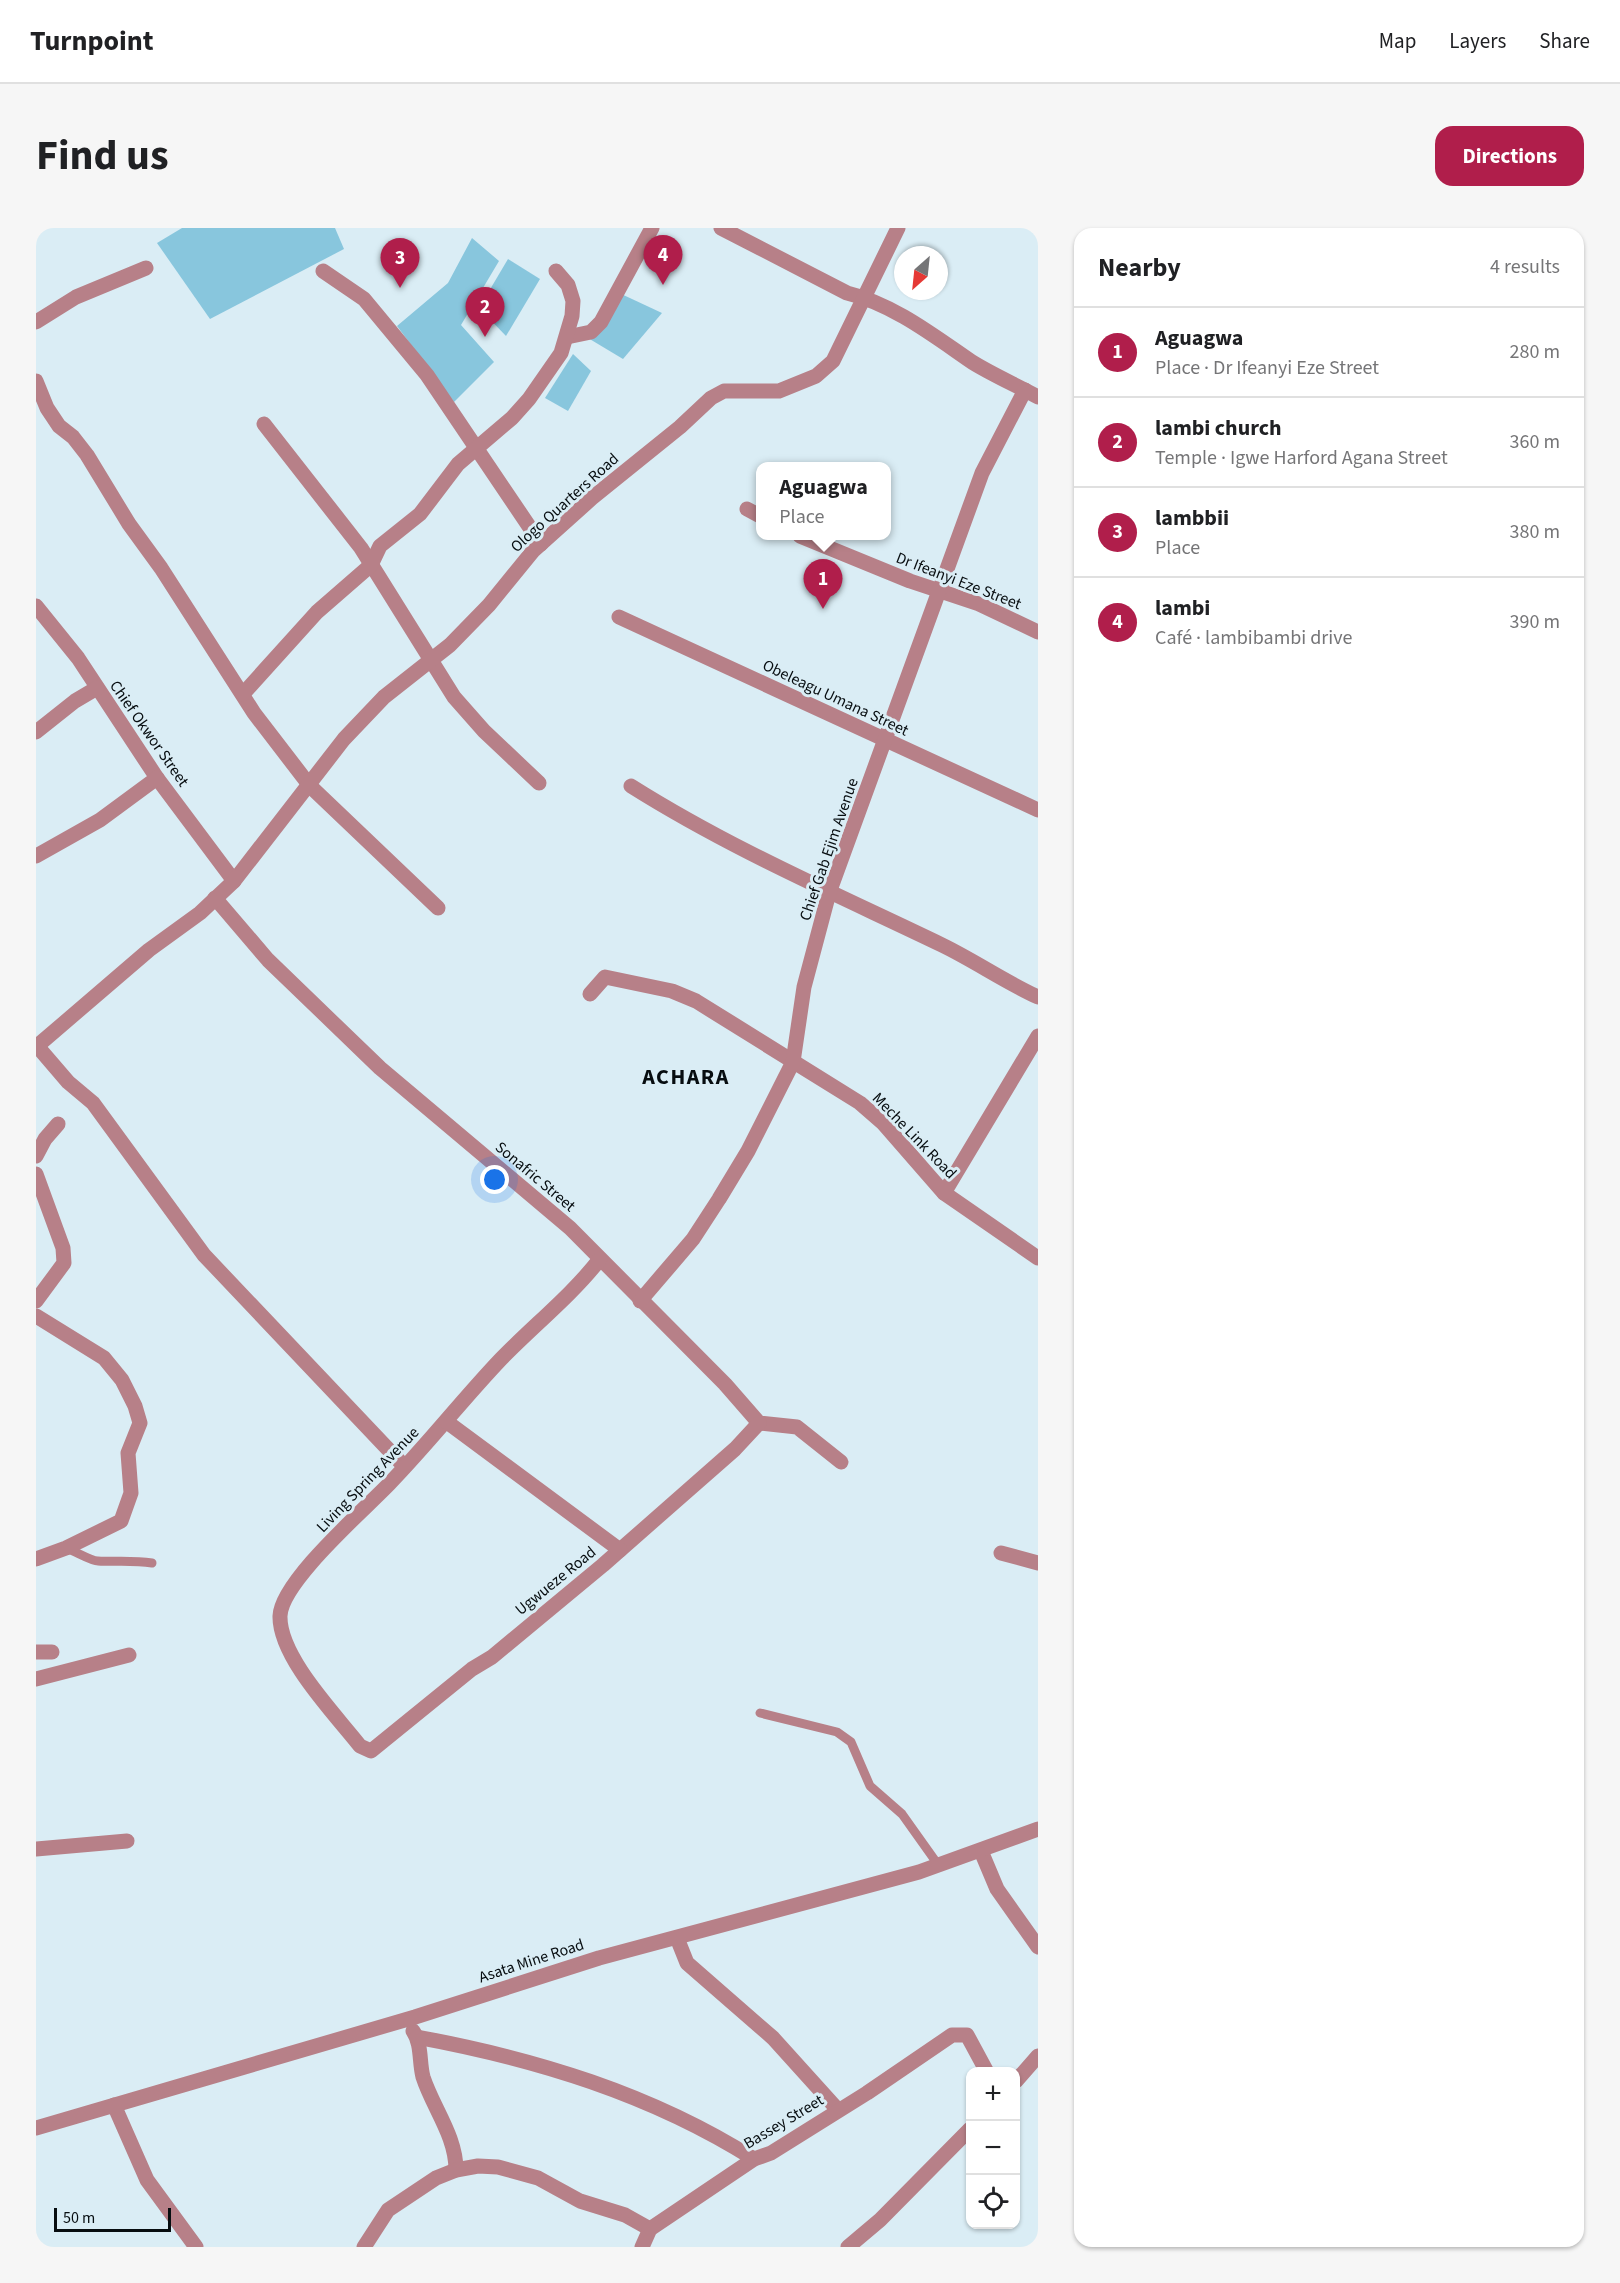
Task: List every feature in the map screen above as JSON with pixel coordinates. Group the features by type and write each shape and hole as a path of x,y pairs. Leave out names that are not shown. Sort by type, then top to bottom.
{"street":[{"path":"567,337 591,332 601,322 652,228"},
{"path":"720,228 743,233 847,293 863,297 946,342 994,375 1032,394"},
{"name":"Ologo Quarters Road","path":"37,1046 149,950 200,913 234,881 310,786 326,760 365,717 415,672 431,662 489,605 517,568 541,544 711,398 729,390 779,391 804,382 824,370 833,361 898,228"},
{"path":"36,322 76,297 146,268"},
{"path":"323,271 364,299 433,382 541,544"},
{"path":"243,694 317,612 371,565 380,546 420,514 458,464 512,418 529,399 561,353 567,337 573,301 568,285 556,271"},
{"path":"36,381 42,411 73,437 87,455 129,524 161,568 243,694 310,786 438,908"},
{"name":"Chief Gab Ejim Avenue","path":"639,1300 693,1239 714,1207 748,1151 793,1062 804,987 829,893 982,473 1032,394"},
{"path":"264,424 330,506 371,565 445,686 467,712 539,783"},
{"name":"Dr Ifeanyi Eze Street","path":"810,540 910,581 979,604 1038,632"},
{"name":"Chief Okwor Street","path":"36,606 78,658 157,778 234,881"},
{"name":"Obeleagu Umana Street","path":"619,616 1038,810"},
{"path":"36,732 75,701 97,688"},
{"path":"36,856 100,820 157,778"},
{"path":"631,786 693,825 829,893 972,959 1038,997"},
{"name":"Sonafric Street","path":"215,898 268,960 380,1068 552,1213 600,1259 725,1384 759,1424"},
{"name":"Meche Link Road","path":"590,994 606,977 672,991 696,1001 860,1103 883,1123 944,1192 1038,1258"},
{"path":"944,1192 1038,1036"},
{"path":"37,1046 68,1082 93,1103 204,1255 405,1466"},
{"path":"36,1156 45,1139 58,1124"},
{"path":"36,1174 63,1248 64,1263 36,1301"},
{"name":"Living Spring Avenue","path":"363,1749 288,1650 280,1616 292,1587 309,1566 447,1422 486,1375 582,1281 600,1259"},
{"path":"36,1316 104,1358 130,1394 140,1423 128,1453 131,1476 127,1510 115,1525 36,1559"},
{"path":"447,1422 620,1550"},
{"path":"759,1424 797,1427 841,1462"},
{"name":"Ugwueze Road","path":"363,1749 371,1751 464,1676 492,1657 620,1550 735,1449 759,1424"},
{"path":"1001,1553 1038,1563"},
{"path":"36,1652 52,1652"},
{"path":"36,1679 129,1655"},
{"name":"Asata Mine Road","path":"36,2128 406,2020 559,1970 939,1866 1038,1829"},
{"path":"36,1849 128,1841"},
{"path":"981,1851 997,1889 1038,1947"},
{"path":"677,1938 687,1963 779,2044 838,2110"},
{"path":"406,2020 417,2037 423,2076 450,2139 456,2157 456,2170"},
{"name":"Bassey Street","path":"650,2229 754,2159 771,2153 952,2035 967,2035 984,2067"},
{"path":"417,2037 467,2046 565,2071 657,2106 718,2136 754,2159"},
{"path":"1020,2076 1038,2056"},
{"path":"114,2104 147,2180 196,2247"},
{"path":"848,2247 880,2220 966,2133"},
{"path":"364,2247 388,2210 436,2178 456,2170 498,2167 538,2178 580,2201 625,2215 650,2229 642,2247"}],"lane":[{"path":"66,1548 83,1553 95,1561 127,1559 152,1563"},
{"path":"760,1713 837,1732 850,1742 870,1786 902,1814 939,1866"}],"shaded area":[{"path":"182,228 335,228 344,249 210,319 157,243"},
{"path":"472,238 499,261 461,325 494,362 454,402 397,326 448,283"},
{"path":"508,259 540,279 506,336 479,308"},
{"path":"617,292 662,313 623,359 588,338"},
{"path":"573,354 591,371 568,411 545,398"}],"place":[{"name":"lambi","path":"663,285"},
{"name":"lambbii","path":"400,288"},
{"name":"lambi church","path":"485,337"},
{"name":"Aguagwa","path":"823,609"}],"district":[{"name":"ACHARA","path":"686,1076"}]}
